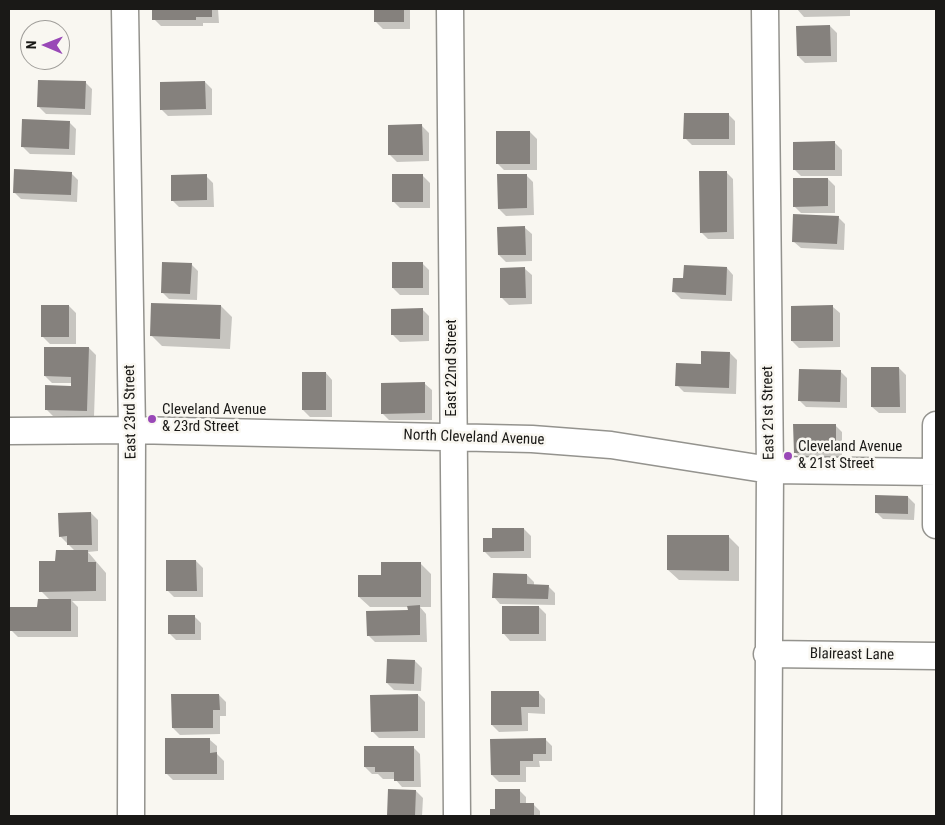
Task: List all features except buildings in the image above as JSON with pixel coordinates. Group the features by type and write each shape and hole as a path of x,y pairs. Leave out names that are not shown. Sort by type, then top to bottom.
{"street":[{"name":"East 23rd Street","path":"126,9 132,430 131,816"},
{"name":"East 22nd Street","path":"450,9 452,437 457,816"},
{"name":"East 21st Street","path":"765,9 770,470 767,654 768,816"},
{"path":"936,424 936,525"},
{"name":"North Cleveland Avenue","path":"9,431 132,430 532,439 611,445 770,470 936,472"},
{"name":"Blaireast Lane","path":"767,654 936,656"}],"place":[{"name":"Cleveland Avenue & 23rd Street","path":"152,419"},
{"name":"Cleveland Avenue & 21st Street","path":"788,456"}]}
